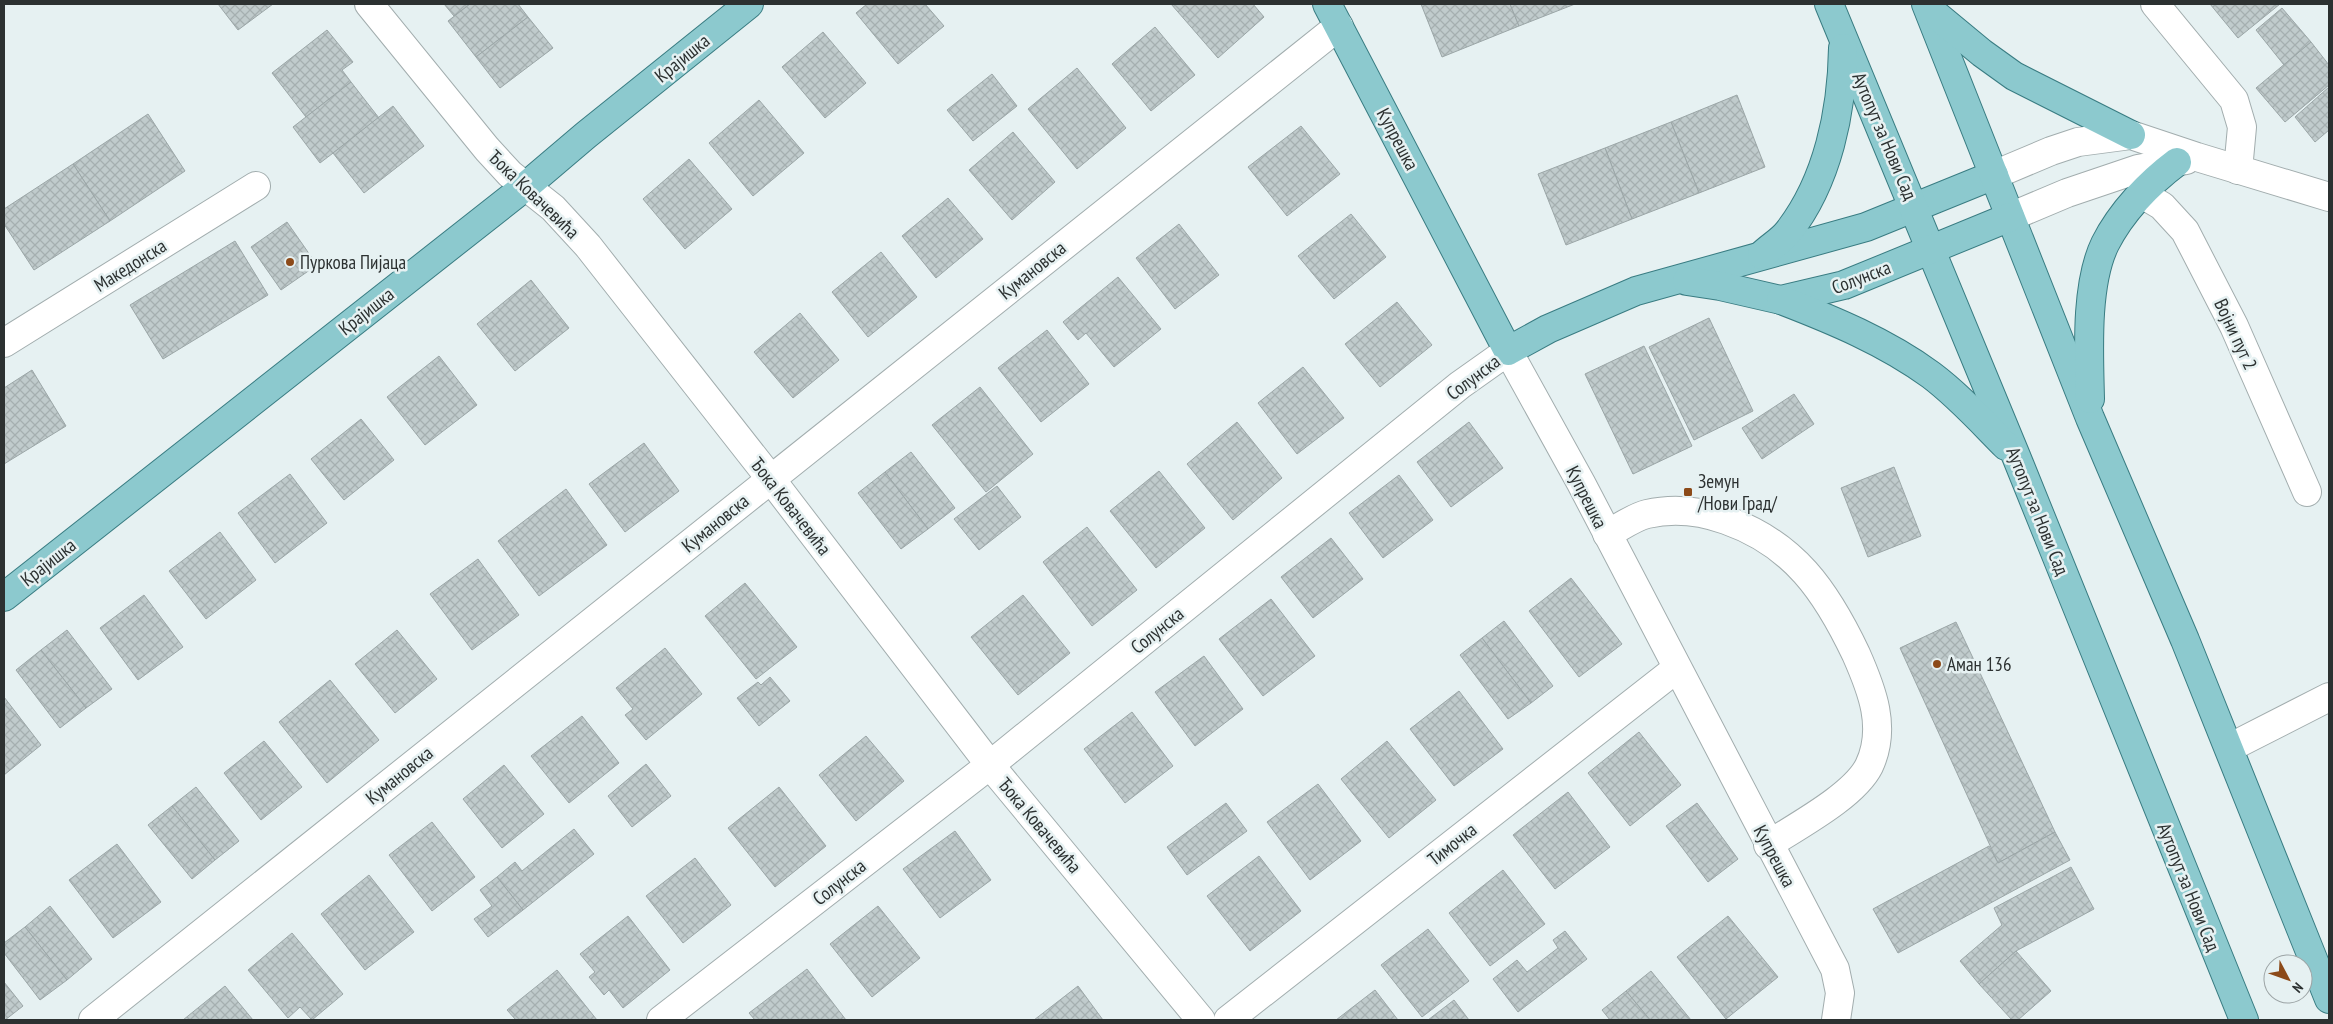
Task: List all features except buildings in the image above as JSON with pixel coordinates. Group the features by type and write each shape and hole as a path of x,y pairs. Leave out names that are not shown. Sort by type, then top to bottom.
{"main road":[{"name":"Крајишка","path":"4,597 526,186 749,4"},
{"name":"Аутопут за Нови Сад","path":"1829,4 1915,208 2244,1020"},
{"path":"1927,6 1982,54 2014,76 2131,135"},
{"path":"1927,6 2010,217 2028,256 2090,418 2229,748 2328,990"},
{"name":"Купрешка","path":"1333,15 1508,351"},
{"path":"1757,258 1787,234 1818,178 1837,117 1842,82 1843,39"},
{"path":"2090,418 2089,338 2094,283 2104,245 2126,212 2157,177 2187,159"},
{"name":"Солунска","path":"1508,351 1548,329 1636,291 1866,227 1994,175"},
{"name":"Солунска","path":"1675,280 1720,286 1781,300 1844,285 2010,217"},
{"path":"1781,300 1836,321 1882,345 1931,375 1963,403 2016,456"}],"street":[{"name":"Ђока Ковачевића","path":"369,4 487,149 510,174 553,208 580,237 770,478 990,765 1201,1020"},
{"path":"2155,4 2234,100 2242,128 2238,170"},
{"name":"Кумановска","path":"93,1020 770,478 1333,15"},
{"path":"1994,175 2078,142 2131,135 2187,159 2238,170 2329,197"},
{"path":"2010,217 2067,193 2138,169 2187,159"},
{"name":"Македонска","path":"4,343 256,186"},
{"name":"Војни пут 2","path":"2142,194 2162,206 2185,231 2234,326 2307,492"},
{"name":"Купрешка","path":"1508,351 1607,534 1835,970 1840,993 1836,1020"},
{"name":"Солунска","path":"661,1020 990,765 1460,385 1508,351"},
{"path":"1607,534 1645,514 1664,512 1692,511 1715,516 1746,527 1774,543 1798,564 1817,586 1852,647 1868,680 1877,711 1876,746 1869,766 1860,780 1847,793 1768,845"},
{"name":"Тимочка","path":"1228,1020 1676,668"},
{"path":"2229,748 2329,697"}],"place":[{"name":"Пуркова Пијаца","path":"290,262"},
{"name":"Земун /Нови Град/","path":"1688,492"},
{"name":"Аман 136","path":"1937,664"}]}
